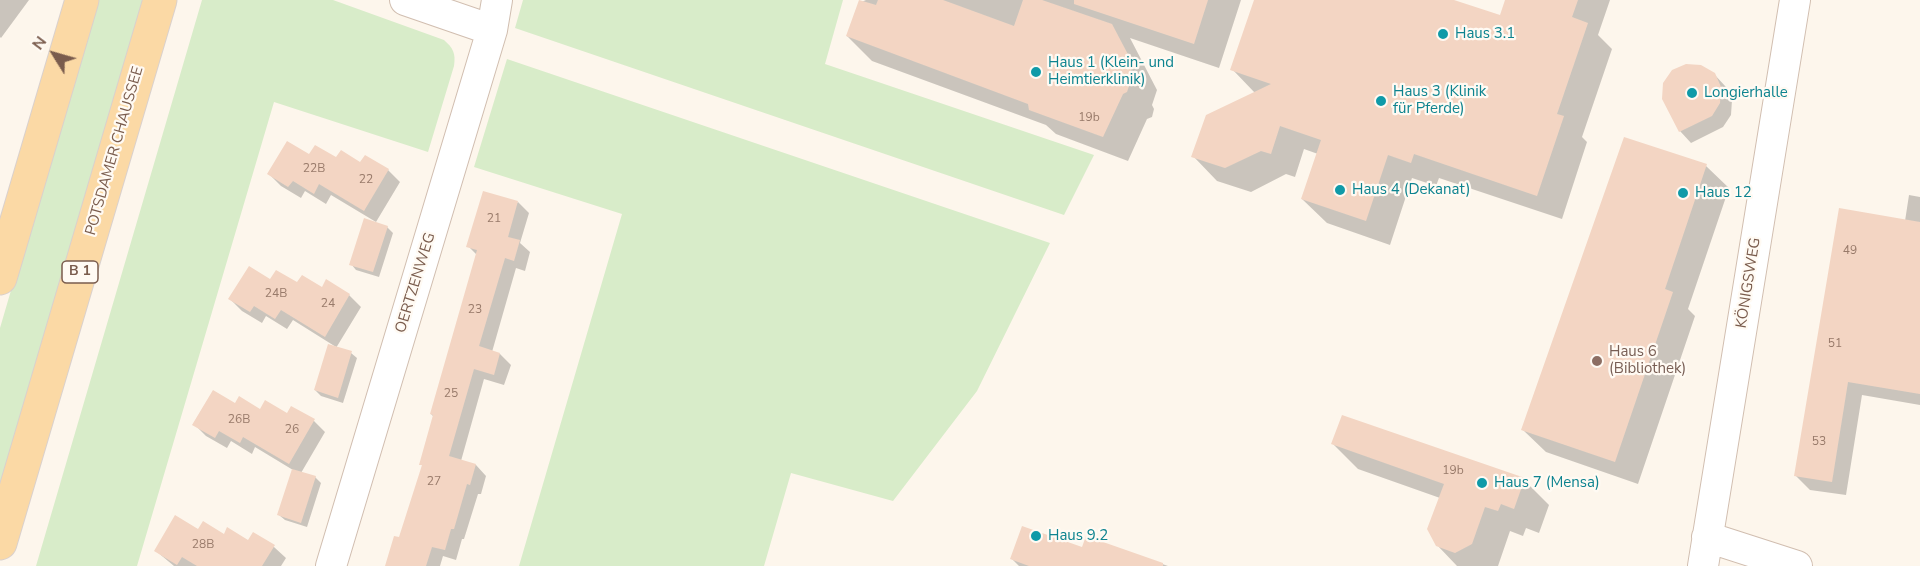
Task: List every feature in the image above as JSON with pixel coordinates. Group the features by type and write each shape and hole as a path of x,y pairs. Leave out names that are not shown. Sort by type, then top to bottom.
{"main road":[{"path":"0,278 82,0"},
{"name":"POTSDAMER CHAUSSEE","path":"0,543 160,0"}],"street":[{"path":"405,0 492,30"},
{"name":"OERTZENWEG","path":"331,566 492,30 496,0"},
{"name":"KÖNIGSWEG","path":"1702,566 1796,0"},
{"path":"1707,537 1797,566"}],"green space":[{"path":"96,0 146,0 0,496 0,328"},
{"path":"202,0 333,0 444,40 453,51 454,66 428,152 274,102 137,566 36,566"},
{"path":"523,0 843,0 825,64 1094,155 1064,215 515,28"},
{"path":"507,59 1050,243 977,391 893,501 791,473 764,566 519,566 622,214 474,167"}],"building":[{"name":"Haus 1 (Klein- und Heimtierklinik)","path":"859,0 876,5 878,0 943,0 1014,26 1023,0 1042,0 1112,24 1133,64 1128,79 1130,83 1103,137 1029,110 1028,104 846,36"},
{"path":"1074,0 1208,0 1194,44 1074,4"},
{"path":"1254,0 1454,0 1500,15 1505,0 1578,0 1572,17 1588,23 1557,114 1564,116 1537,196 1414,154 1411,163 1388,155 1366,221 1301,199 1321,140 1280,126 1271,154 1261,151 1225,168 1191,157 1206,115 1271,84 1230,70"},
{"name":"Longierhalle","path":"1686,64 1701,65 1715,73 1721,87 1720,103 1712,116 1679,132 1662,99 1663,83 1672,70"},
{"name":"Haus 6 (Bibliothek)","path":"1624,137 1707,164 1665,289 1673,292 1615,462 1521,430"},
{"path":"287,141 309,154 315,145 336,157 341,150 360,162 365,155 389,169 364,211 319,184 314,194 293,181 288,187 267,174"},
{"path":"483,191 518,201 508,237 520,240 514,261 505,258 479,346 500,353 494,375 474,369 449,456 476,464 445,550 432,547 426,566 385,566 394,536 399,537 422,465 419,465 433,415 430,414 477,250 466,247"},
{"path":"1839,208 1920,222 1920,394 1848,382 1832,482 1794,476"},
{"path":"364,218 388,226 373,272 349,265"},
{"path":"249,266 270,279 276,270 297,282 302,275 322,287 326,279 350,294 325,337 281,310 275,319 254,306 250,312 228,299"},
{"path":"328,344 352,351 338,398 314,390"},
{"path":"213,390 235,403 239,396 260,409 265,400 287,413 291,406 315,419 289,464 243,437 240,443 219,431 215,438 192,425"},
{"name":"Haus 7 (Mensa)","path":"1342,415 1525,478 1514,509 1501,504 1498,511 1485,507 1472,544 1455,553 1436,546 1427,529 1444,484 1331,444"},
{"path":"292,469 316,476 301,523 277,515"},
{"path":"175,515 198,529 203,521 224,534 227,527 248,540 253,532 275,545 262,566 197,566 182,557 177,565 154,551"},
{"path":"1022,526 1082,547 1086,536 1163,563 1163,566 1029,566 1010,559"}],"place":[{"name":"Haus 3.1","path":"1443,34"},
{"name":"Haus 1 (Klein- und Heimtierklinik)","path":"1036,72"},
{"name":"Longierhalle","path":"1692,93"},
{"name":"Haus 3 (Klinik für Pferde)","path":"1381,101"},
{"name":"Haus 4 (Dekanat)","path":"1340,190"},
{"name":"Haus 12","path":"1683,193"},
{"name":"Haus 6 (Bibliothek)","path":"1597,361"},
{"name":"Haus 7 (Mensa)","path":"1482,483"},
{"name":"Haus 9.2","path":"1036,536"}]}
